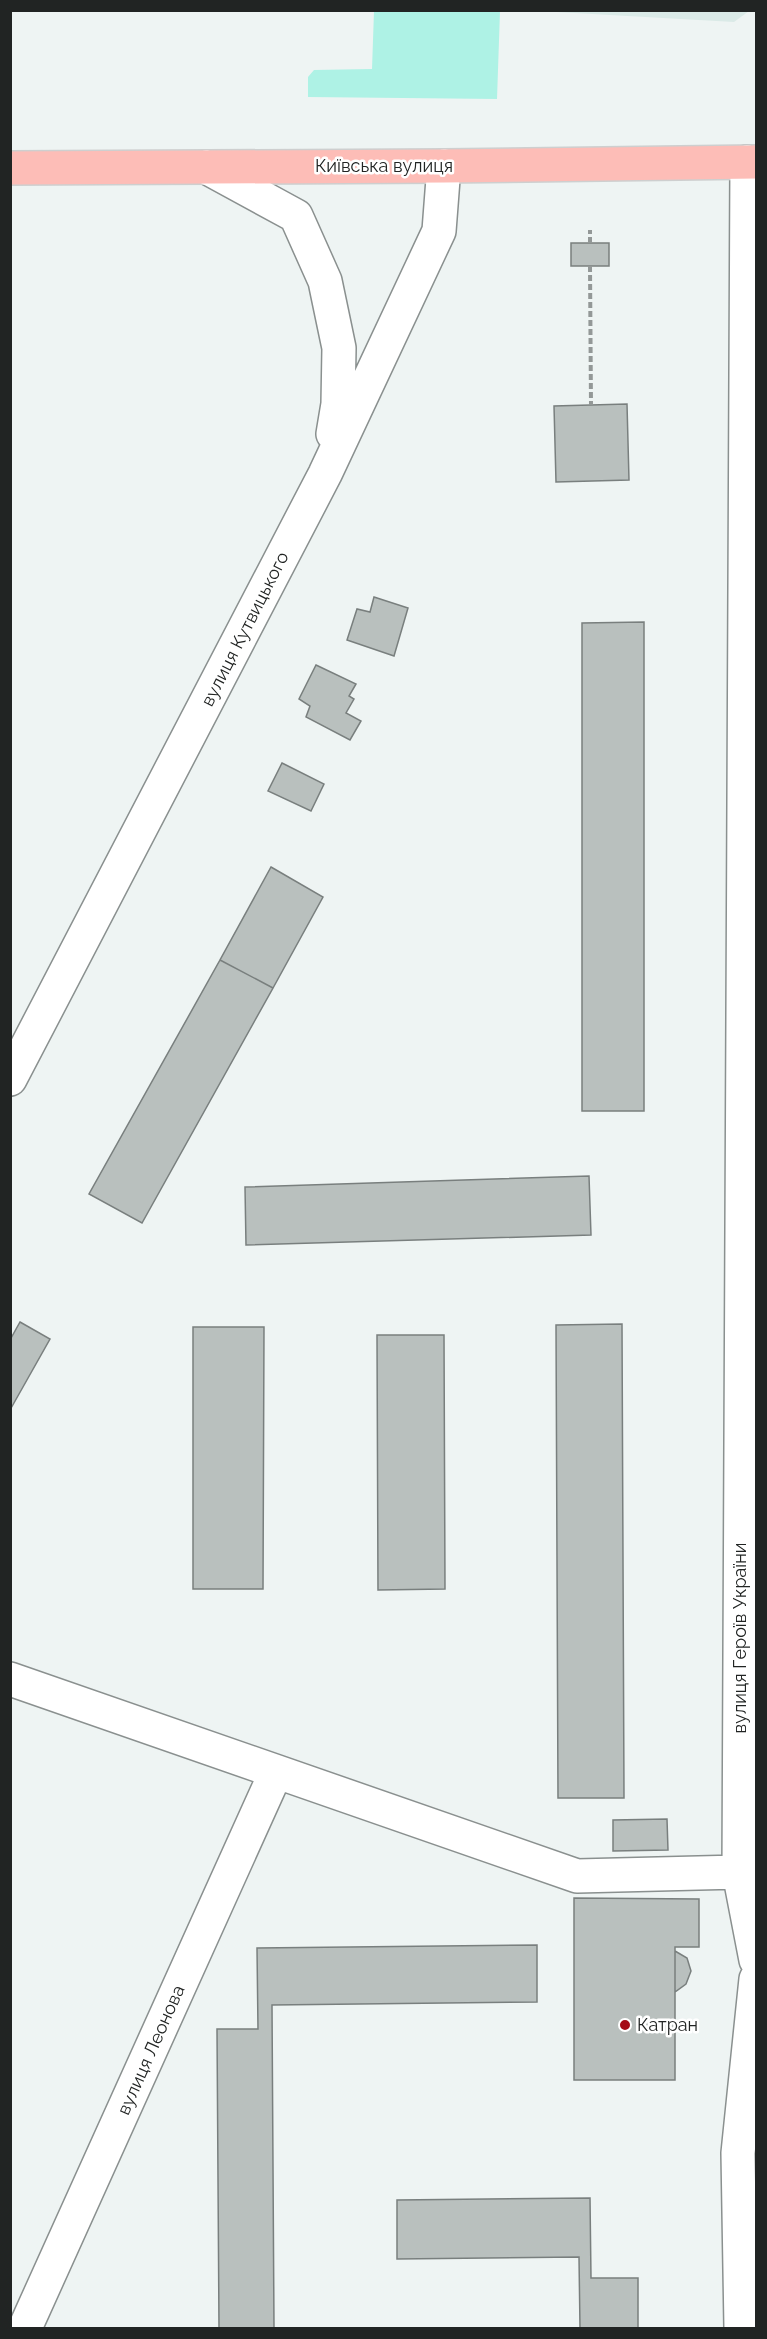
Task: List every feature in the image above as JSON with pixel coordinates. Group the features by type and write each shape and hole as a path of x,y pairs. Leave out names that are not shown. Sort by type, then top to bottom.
{"main road":[{"name":"Київська вулиця","path":"10,168 752,162"}],"street":[{"name":"вулиця Героїв України","path":"752,162 739,1872 756,1960"},
{"name":"вулиця Кутвицького","path":"10,1079 325,474 438,231 444,166"},
{"path":"206,167 296,216 325,281 339,348 339,404 325,474"},
{"path":"10,1679 577,1875 739,1872"},
{"name":"вулиця Леонова","path":"25,2328 276,1772"},
{"path":"741,2328 738,2153 756,1978"}],"path":[{"path":"590,230 590,243"},
{"path":"590,266 591,405"}],"shaded area":[{"path":"749,10 734,22 539,11"}],"green space":[{"path":"374,11 500,11 497,99 308,97 308,77 314,70 372,69"}],"building":[{"path":"571,243 609,243 609,266 571,266"},
{"path":"627,404 629,480 556,482 554,406"},
{"path":"374,597 408,608 394,656 347,640 357,609 370,612"},
{"path":"644,622 644,1111 582,1111 582,623"},
{"path":"316,665 356,684 349,696 354,699 346,713 361,721 350,740 306,717 310,706 299,699"},
{"path":"282,763 324,784 311,811 268,791"},
{"path":"271,867 323,897 273,988 220,960"},
{"path":"220,960 273,988 142,1223 89,1194"},
{"path":"589,1176 591,1235 246,1245 245,1187"},
{"path":"20,1322 50,1339 10,1410 10,1340"},
{"path":"622,1324 624,1798 558,1798 556,1325"},
{"path":"193,1327 264,1327 263,1589 193,1589"},
{"path":"377,1335 444,1335 445,1589 378,1590"},
{"path":"667,1819 668,1850 613,1851 613,1820"},
{"path":"574,1898 699,1899 699,1947 675,1947 675,2080 574,2080"},
{"path":"537,1945 537,2002 272,2005 274,2328 219,2328 217,2029 258,2029 257,1948"},
{"path":"675,1951 687,1958 691,1971 686,1984 675,1992"},
{"path":"590,2198 591,2278 638,2278 638,2328 580,2328 579,2257 397,2259 397,2200"}],"place":[{"name":"Катран","path":"625,2025"}]}
